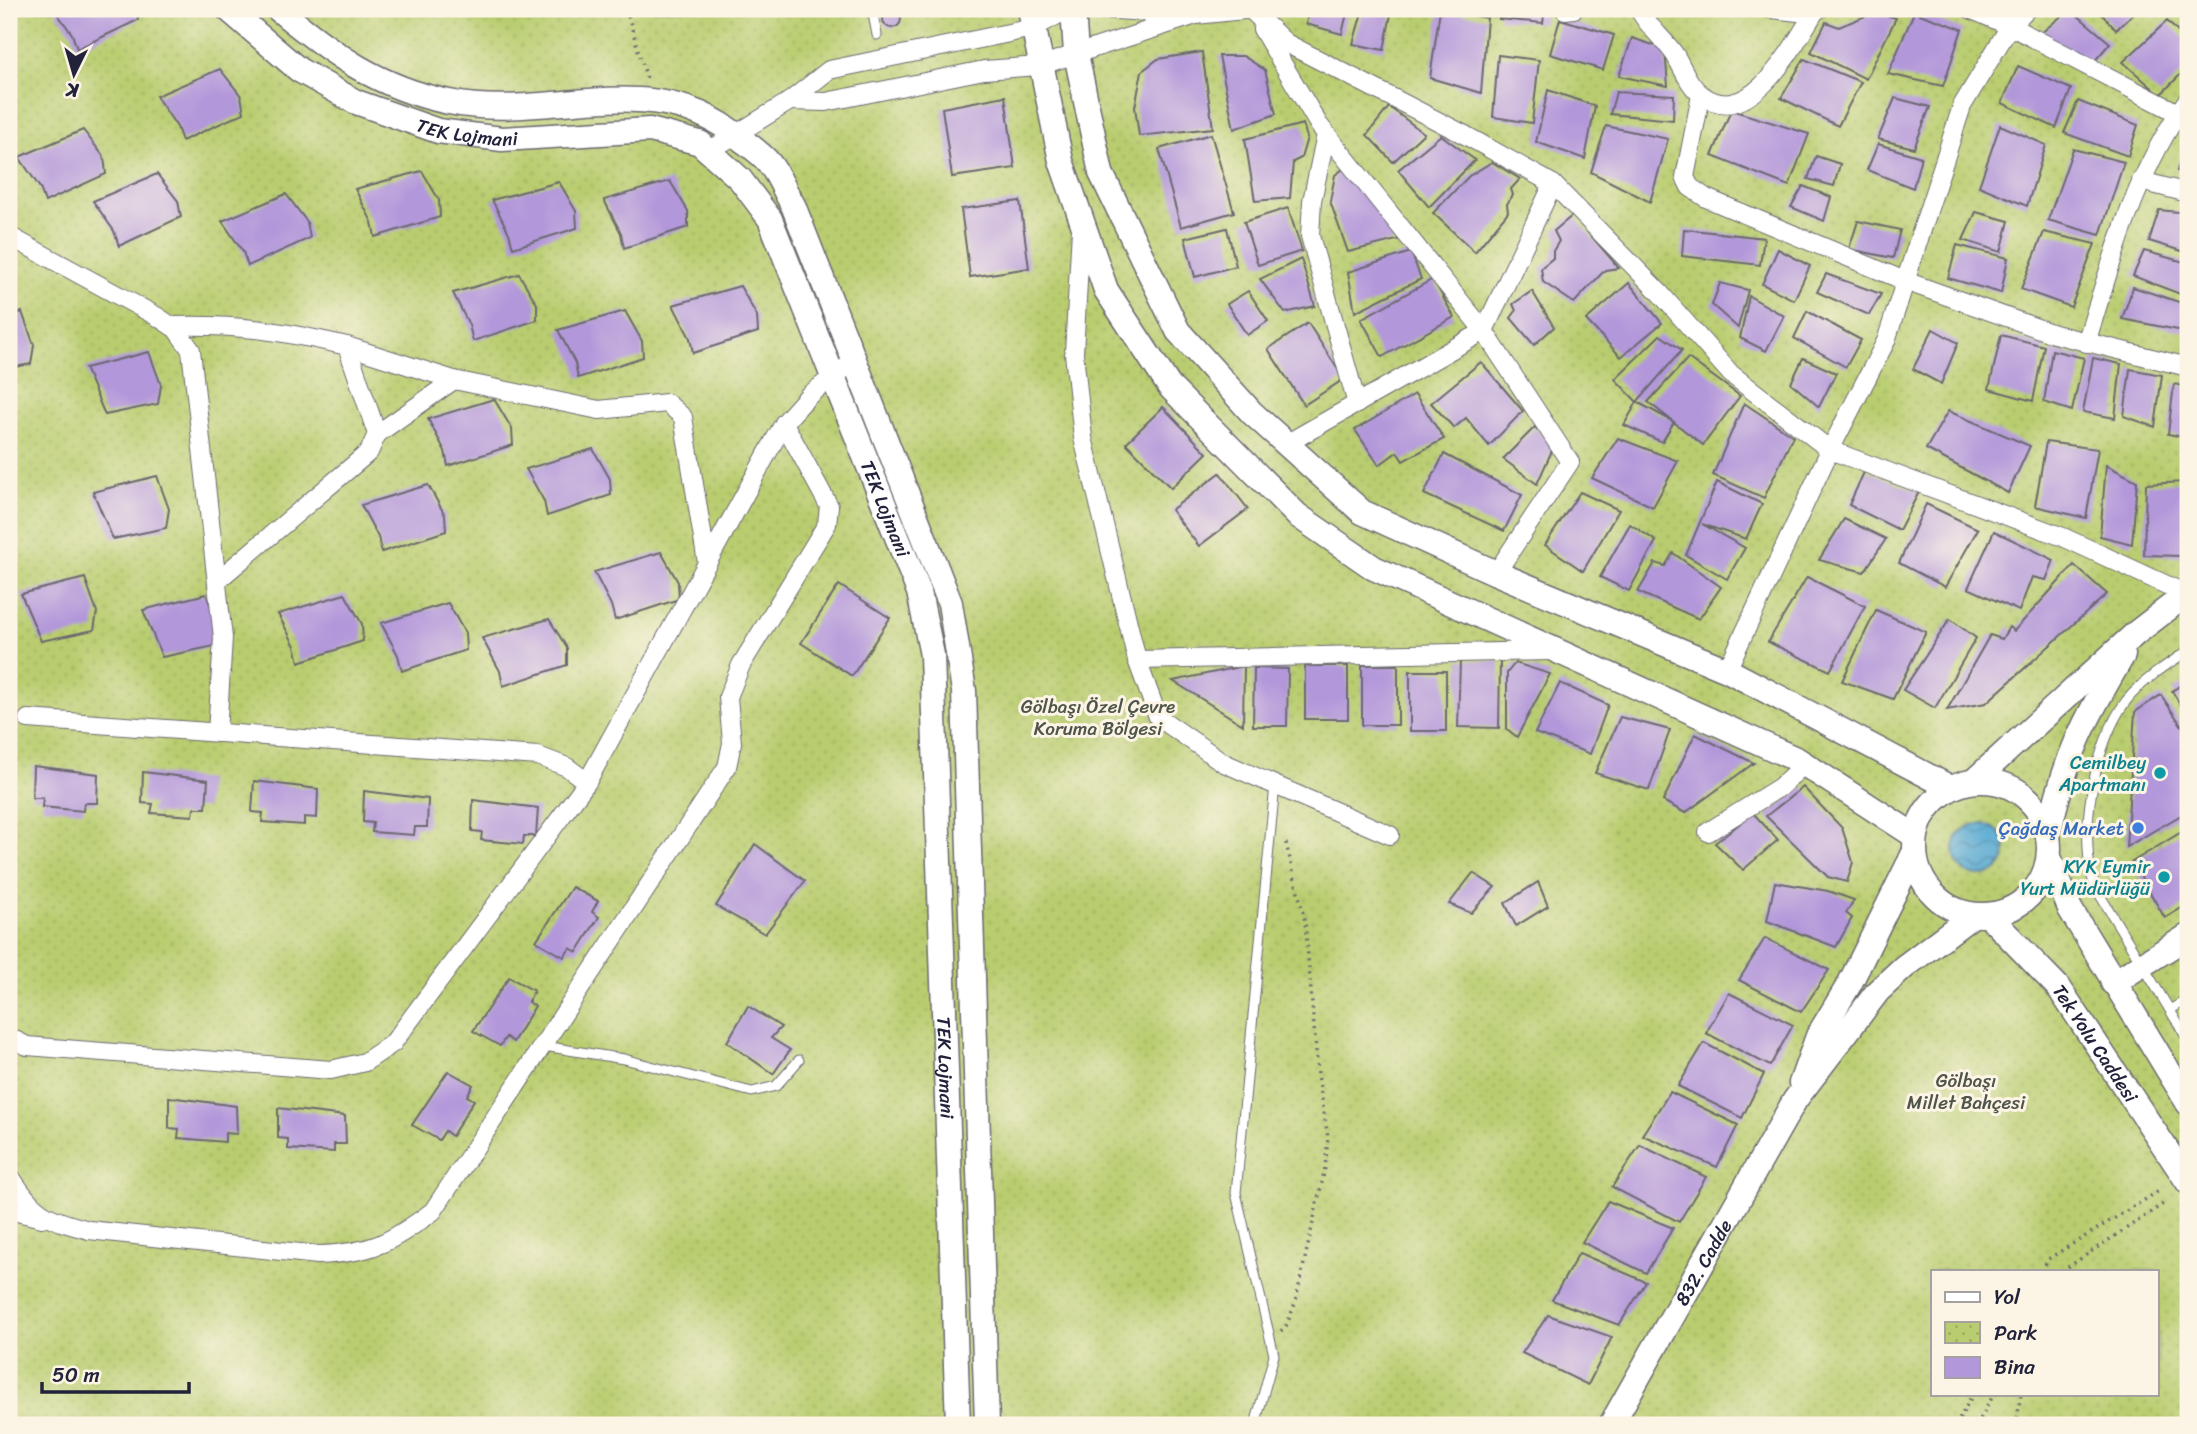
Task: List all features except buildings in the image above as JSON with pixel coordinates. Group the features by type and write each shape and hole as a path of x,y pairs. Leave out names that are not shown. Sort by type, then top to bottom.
{"street":[{"name":"TEK Lojmani","path":"228,9 299,70 356,102 438,131 502,139 650,131 700,143 740,179 769,219 919,592 932,655 958,1425"},
{"name":"TEK Lojmani","path":"278,9 328,51 369,76 449,102 522,108 617,98 677,103 726,126 769,163 793,205 950,603 964,691 987,1425"},
{"path":"709,151 790,101 829,70 1071,9 1076,54 1101,173 1178,331 1252,413 1362,512 1496,573 1727,670 1951,788"},
{"path":"1100,9 1196,15 1252,10 1286,43 1465,135 1553,184 1608,237 1731,374 1830,450 2063,537 2187,593 2136,633 1975,780"},
{"path":"1639,9 1666,41 1701,95 1720,103 1731,103 1757,93 1817,9"},
{"path":"1772,9 1798,12 1817,9"},
{"path":"1970,9 2183,106 2164,133 2127,210 2086,343"},
{"path":"1727,670 1830,450 1886,341 1962,106 2010,26 2027,9"},
{"path":"1252,10 1326,134 1484,331 1570,462 1496,573"},
{"path":"790,101 826,102 984,70 1039,66 1196,15"},
{"path":"1032,18 1039,66 1062,161 1105,290 1170,386 1297,515 1374,568 1804,764 1915,844"},
{"path":"1701,95 1685,177 1690,187 1706,198 1905,281 2086,343 2188,367"},
{"path":"1326,134 1312,201 1310,236 1357,404"},
{"path":"2141,181 2188,193"},
{"path":"1286,444 1484,331 1553,184"},
{"path":"1082,220 1074,352 1083,438 1137,660 1158,717 1224,763 1390,835"},
{"path":"9,236 172,326 191,350 223,638 217,733"},
{"path":"172,326 230,324 277,330 347,346 454,380 599,410 667,402 683,417 707,564"},
{"path":"347,346 377,433"},
{"path":"9,1037 27,1046 331,1070 365,1062 393,1043 587,782 784,423 808,396 854,361"},
{"path":"218,580 369,452 377,433 454,380"},
{"path":"9,1210 89,1230 318,1255 367,1250 398,1238 433,1211 727,767 732,743 728,697 741,665 827,524 829,506 784,423"},
{"path":"2136,633 2079,731 2063,772 2049,847 2040,882 2022,902 1981,915 1939,900 1922,879 1915,844 1922,816 1934,800 1951,788 1975,780 1996,781 2031,801 2042,817 2049,847 2070,909 2188,1103"},
{"path":"1137,660 1554,651"},
{"path":"28,719 538,756 567,766 587,782"},
{"path":"1708,832 1780,787 1804,764"},
{"name":"832. Cadde","path":"1795,1100 1818,1036 1850,983 1915,844"},
{"name":"832. Cadde","path":"1611,1425 1795,1100 1878,992 1904,967 1981,915"},
{"name":"Tek Yolu Caddesi","path":"1981,915 2059,988 2188,1182"},
{"path":"2113,983 2188,936"},
{"path":"9,1174 27,1203 55,1222"}],"lane":[{"path":"872,9 877,35"},
{"path":"2188,651 2143,684 2118,713 2099,757 2094,783 2088,868 2095,887 2188,1040"},
{"path":"1255,1425 1273,1366 1270,1336 1236,1193 1275,785"},
{"path":"2170,1010 2188,999"},
{"path":"544,1046 624,1059 752,1092 776,1086 799,1060"}],"path":[{"path":"626,9 654,101"},
{"path":"1270,1336 1286,1326 1295,1304 1325,1168 1328,1138 1318,1074 1310,956 1302,909 1284,836 1271,821"},
{"path":"2042,1270 2048,1259 2159,1191"},
{"path":"2064,1270 2166,1202"},
{"path":"1956,1425 1972,1396"},
{"path":"1976,1425 1993,1396"},
{"path":"2016,1425 2021,1396"}],"green space":[{"name":"Gölbaşı Özel Çevre Koruma Bölgesi","path":"9,9 2188,9 2188,1425 9,1425"}],"water":[{"path":"1980,824 1990,826 1998,832 2004,840 2004,860 1998,868 1990,874 1980,876 1970,874 1962,868 1956,860 1954,850 1956,840 1962,832 1970,826"}],"place":[{"name":"Cemilbey Apartmanı","path":"2160,773"},
{"name":"Çağdaş Market","path":"2138,828"},
{"name":"KYK Eymir Yurt Müdürlüğü","path":"2164,877"}],"park label":[{"name":"Gölbaşı Millet Bahçesi","path":"1966,1091"}]}
